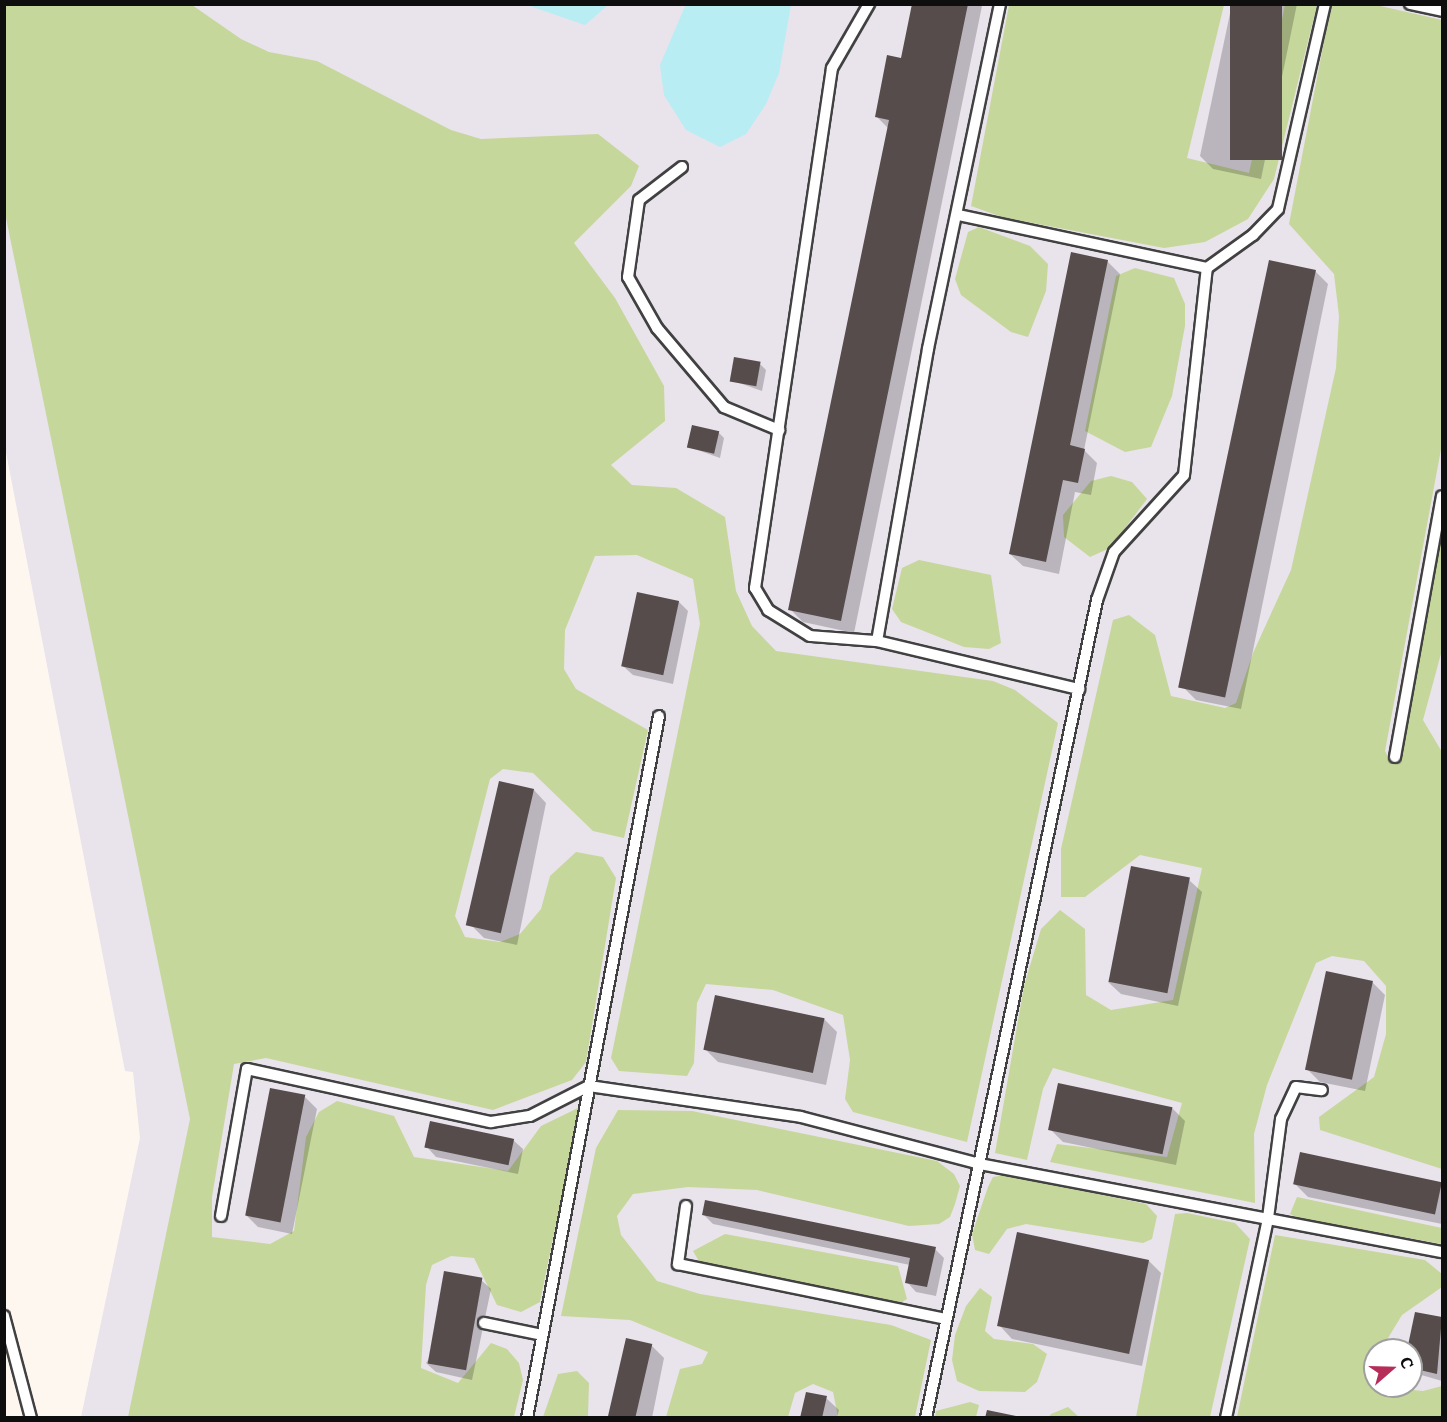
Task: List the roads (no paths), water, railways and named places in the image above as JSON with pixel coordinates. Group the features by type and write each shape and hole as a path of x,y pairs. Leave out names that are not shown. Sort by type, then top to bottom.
{"lane":[{"path":"869,4 832,68 755,588 768,610 810,636 877,641 1079,689"},
{"path":"877,641 1000,4"},
{"path":"958,215 1207,268 1253,235 1278,209 1325,4"},
{"path":"1410,4 1443,11"},
{"path":"682,167 639,200 628,277 657,328 724,407 779,430"},
{"path":"926,1418 1097,600 1114,552 1184,475 1207,268"},
{"path":"1395,757 1443,496"},
{"path":"527,1418 659,716"},
{"path":"221,1216 247,1069 491,1122 530,1116 590,1086 801,1117 980,1164 1443,1252"},
{"path":"1226,1418 1268,1218 1281,1119 1296,1087 1322,1090"},
{"path":"686,1206 678,1264 945,1319"},
{"path":"4,1316 31,1418"},
{"path":"484,1323 542,1335"}],"water":[{"path":"686,4 791,5 779,73 766,104 746,134 720,147 686,130 664,95 660,65"},
{"path":"527,5 608,5 585,25"}]}
